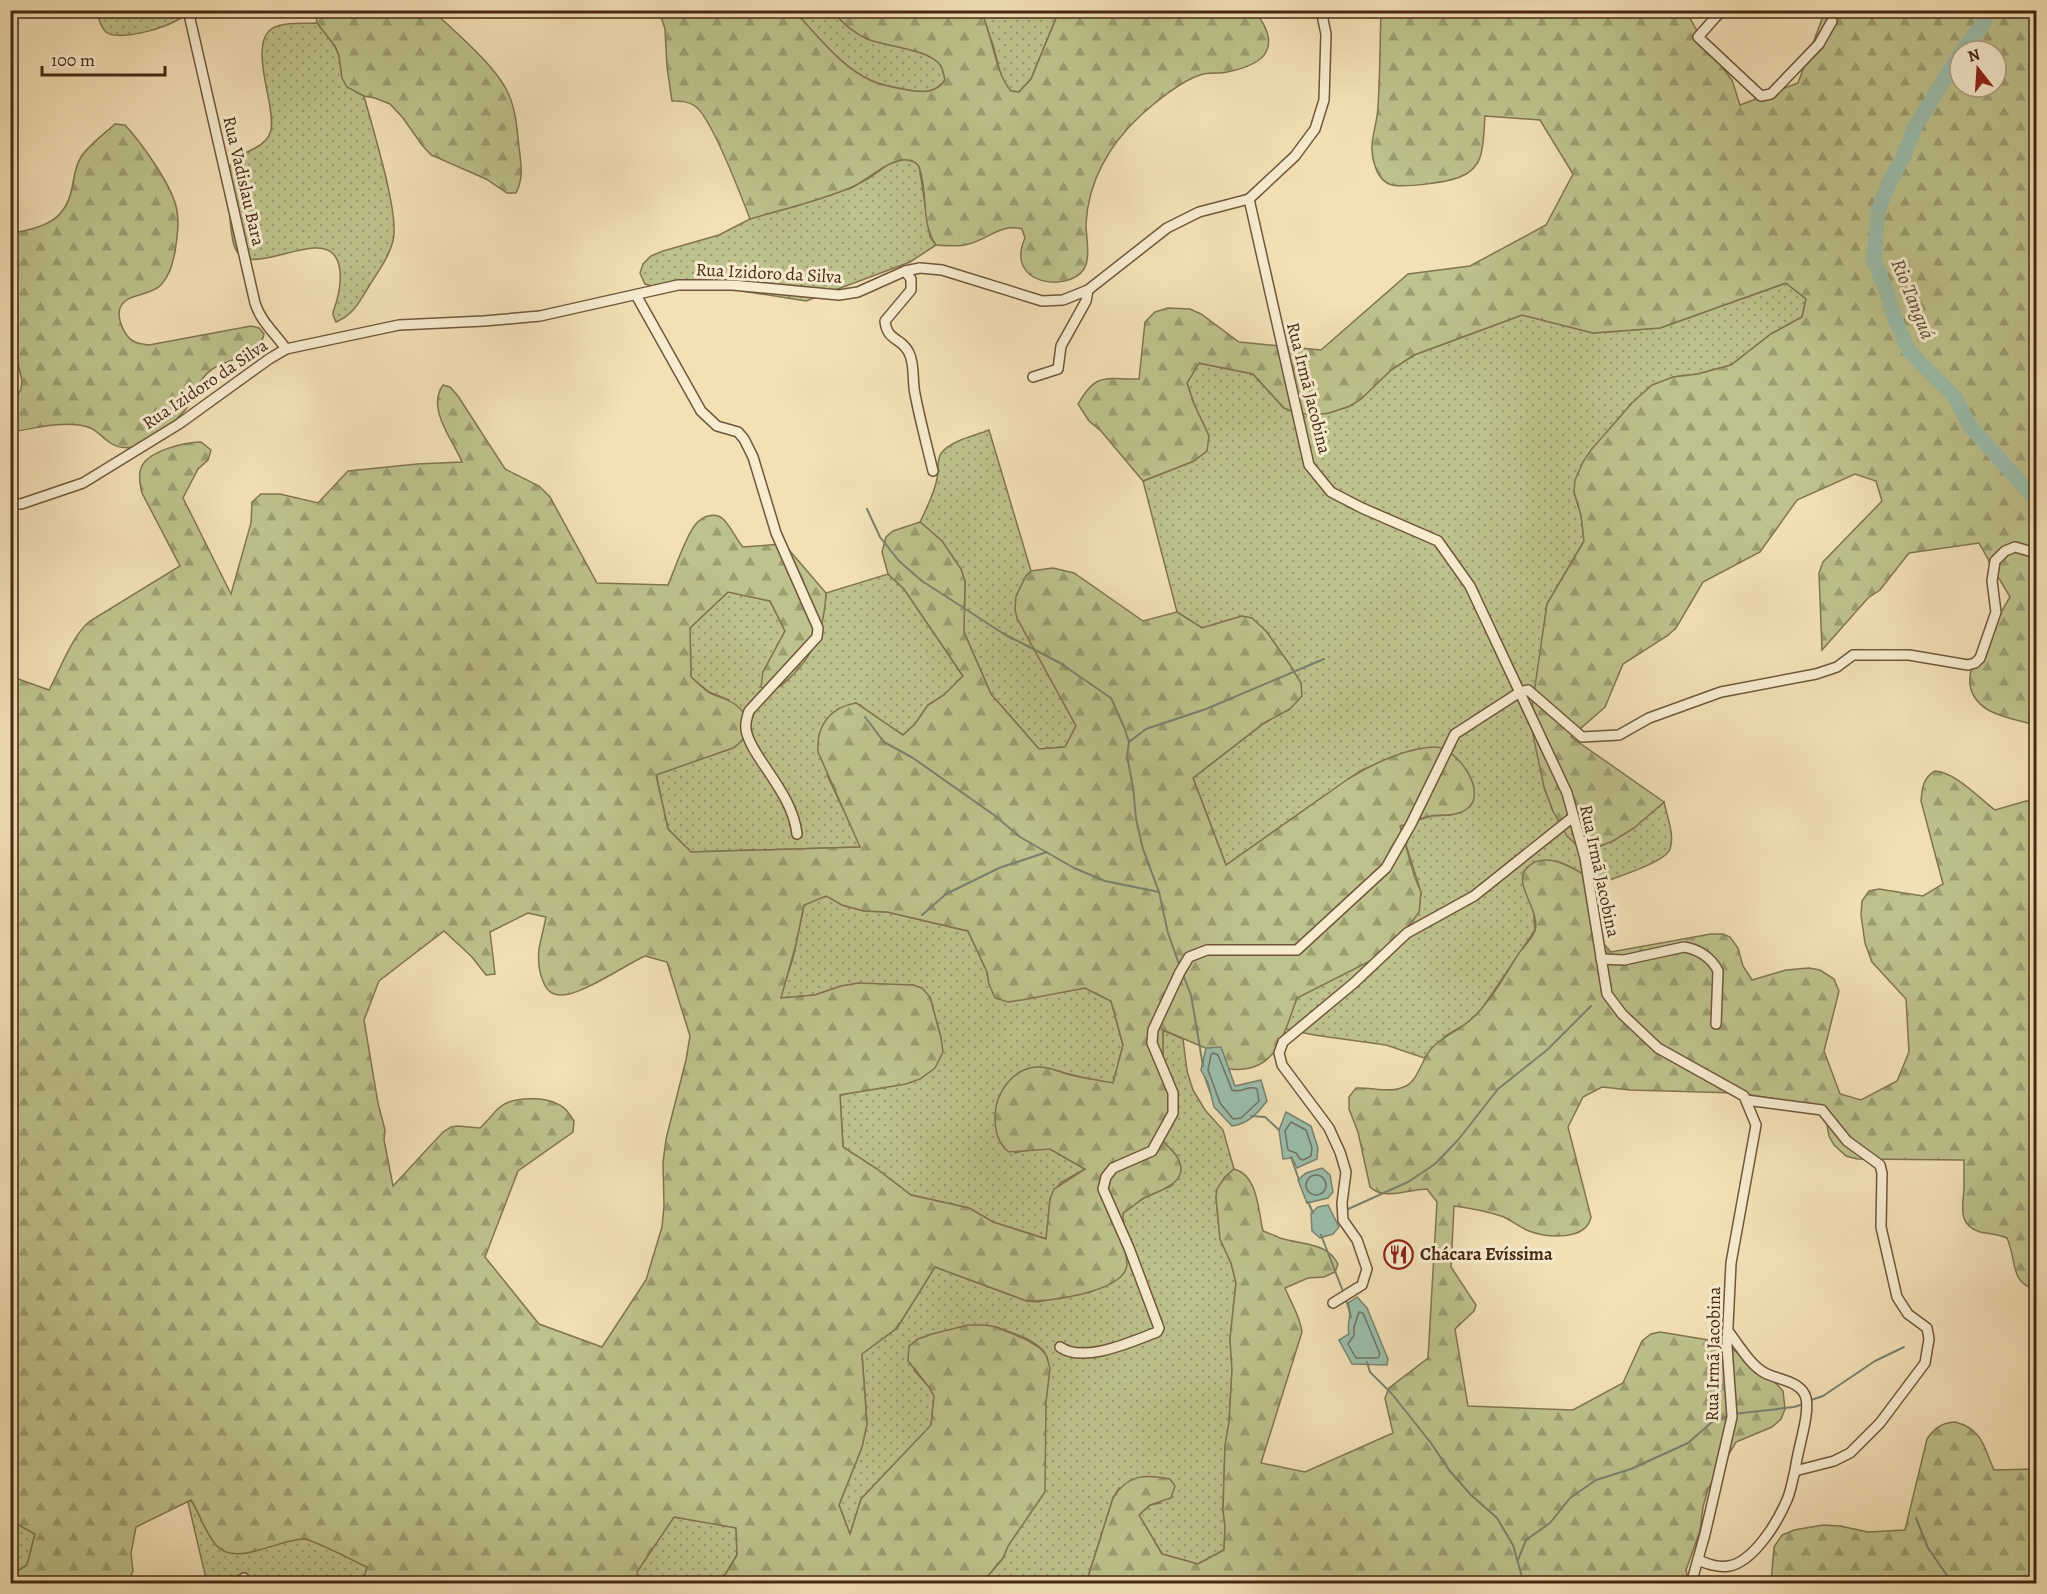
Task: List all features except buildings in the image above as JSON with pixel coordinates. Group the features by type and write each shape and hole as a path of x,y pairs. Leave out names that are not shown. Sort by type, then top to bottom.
{"street":[{"name":"Rua Vadislau Bara","path":"188,10 255,303 263,322 274,332 286,349"},
{"name":"Rua Izidoro da Silva","path":"10,503 21,504 83,483 179,424 286,349 399,324 484,321 540,316 678,285 732,285 839,295 858,292 904,270 920,268 942,270 1042,301 1063,300 1088,290 1167,228 1199,212 1249,199 1295,156 1315,129 1324,100 1326,34 1321,10"},
{"path":"1722,10 1698,37 1761,96 1771,94 1819,44 1832,21"},
{"name":"Rua Irmã Jacobina","path":"1249,199 1310,465 1331,492 1438,541 1470,586 1567,793 1585,858 1607,994 1622,1014 1658,1048 1744,1096 1756,1125 1731,1263 1728,1331 1732,1418 1691,1584"},
{"path":"904,270 911,279 911,290 885,321 886,328 888,334 904,346 911,356 915,394 933,471"},
{"path":"1033,377 1058,369 1061,346 1086,301 1088,290"},
{"path":"636,295 701,411 717,426 738,432 744,439 753,457 776,533 818,628 818,637 749,711 746,722 746,731 752,747 787,801 796,821 797,834"},
{"path":"1060,1347 1068,1353 1077,1354 1096,1351 1122,1346 1157,1332 1159,1328 1129,1248 1103,1189 1106,1177 1113,1168 1152,1151 1173,1113 1173,1093 1152,1042 1153,1030 1189,957 1207,950 1297,950 1386,868 1411,824 1455,734 1520,692 1528,690 1582,738 1619,735 1649,718 1721,692 1816,674 1837,667 1852,655 1909,655 1968,665 1975,663 1980,658 1996,612 1992,581 1995,561 2005,551 2015,547 2037,553"},
{"path":"1334,1303 1362,1285 1367,1269 1357,1240 1343,1220 1342,1203 1346,1172 1340,1152 1329,1128 1282,1065 1279,1053 1283,1042 1354,983 1407,933 1474,896 1573,816"},
{"path":"1602,959 1624,960 1684,947 1692,948 1703,954 1716,966 1718,971 1716,1024"},
{"path":"1746,1100 1822,1110 1847,1141 1880,1165 1882,1173 1881,1227 1897,1297 1908,1314 1927,1328 1929,1339 1925,1363 1880,1423 1850,1453 1834,1461 1795,1471"},
{"path":"1698,1560 1716,1566 1741,1563 1769,1533 1786,1502 1807,1417 1804,1392 1797,1386 1757,1368 1728,1331"},
{"path":"235,1584 244,1578"}],"green space":[{"path":"96,11 189,11 174,22 162,27 136,34 113,35 104,30"},
{"path":"315,11 433,11 485,61 508,93 516,120 521,165 521,176 516,193 507,193 486,179 431,155 390,104 364,96 347,87 342,78 335,46 317,23"},
{"path":"659,11 794,11 830,50 860,75 886,86 919,92 933,90 945,80 941,66 936,60 919,52 864,38 849,28 833,11 981,11 1001,74 1011,91 1019,92 1031,79 1059,11 1255,11 1268,35 1269,44 1261,59 1241,69 1203,74 1185,82 1153,105 1129,127 1102,164 1091,193 1086,224 1088,247 1084,269 1065,281 1053,282 1030,275 1023,266 1021,254 1025,238 1022,229 1008,228 965,245 936,245 927,221 920,169 910,160 901,160 888,165 858,184 840,192 750,219 726,159 702,113 690,103 672,101 665,29"},
{"path":"794,11 833,11 855,32 934,59 941,66 945,80 933,90 924,92 894,88 872,81 850,68"},
{"path":"981,11 1059,11 1031,79 1019,92 1010,91 1003,83"},
{"path":"1381,11 1686,11 1705,45 1732,80 1740,105 1798,83 1825,11 2036,11 2036,725 1988,710 1972,693 1970,673 1973,663 2010,597 1992,570 1979,543 1909,553 1880,590 1868,598 1822,650 1819,573 1823,562 1882,501 1876,481 1855,474 1797,500 1760,552 1703,582 1676,628 1623,664 1605,707 1571,737 1664,802 1634,828 1600,846 1586,848 1576,844 1567,836 1553,811 1544,787 1531,720 1547,604 1584,541 1581,515 1574,492 1575,480 1591,450 1632,403 1652,385 1673,377 1698,374 1731,365 1771,334 1802,317 1806,299 1786,283 1660,328 1593,333 1522,315 1414,355 1391,370 1361,399 1350,406 1316,415 1296,413 1284,408 1253,374 1199,363 1187,383 1209,436 1207,451 1194,461 1143,481 1101,431 1089,421 1078,404 1091,386 1097,382 1110,379 1139,379 1145,322 1155,312 1168,308 1190,309 1201,314 1239,342 1321,350 1408,274 1470,266 1546,225 1573,174 1540,120 1485,116 1481,155 1472,170 1456,178 1426,184 1389,184 1380,176 1373,158 1373,136 1378,107"},
{"path":"317,23 330,38 337,51 345,83 364,96 379,148 393,211 393,241 386,259 356,307 336,322 333,312 340,278 338,261 335,256 326,249 313,248 267,258 242,257 233,241 229,207 230,166 239,156 265,141 271,130 262,54 265,37 269,31 279,26"},
{"path":"115,124 125,125 154,163 173,197 178,217 175,252 167,277 157,289 129,299 121,306 120,321 128,336 137,343 149,345 251,326 259,328 264,334 257,347 251,352 209,372 201,381 186,409 167,429 147,443 124,448 116,446 92,429 71,424 11,432 11,401 16,398 21,389 22,381 11,332 10,234 42,226 58,216 69,200 76,168 81,157"},
{"path":"904,159 915,162 919,166 930,237 936,245 910,262 806,301 723,288 659,288 645,284 640,273 643,264 651,256 719,235 750,219 851,188 889,164"},
{"path":"1786,283 1806,299 1802,317 1771,334 1731,365 1698,374 1673,377 1632,403 1583,462 1574,492 1581,515 1584,541 1547,604 1531,720 1544,787 1553,811 1600,846 1626,833 1664,802 1671,832 1670,849 1659,860 1649,865 1599,884 1571,867 1553,861 1534,864 1524,871 1526,892 1533,906 1535,930 1481,1010 1466,1024 1445,1036 1424,1058 1386,1045 1285,1029 1297,998 1419,912 1421,892 1400,826 1431,816 1451,815 1420,749 1362,770 1226,865 1193,778 1264,723 1290,709 1301,683 1266,631 1242,616 1202,628 1177,612 1143,481 1194,461 1209,436 1187,383 1198,363 1253,374 1284,408 1329,413 1350,406 1361,399 1391,370 1414,355 1522,315 1593,333 1660,328"},
{"path":"443,385 450,387 505,469 539,486 550,497 597,583 668,585 691,531 701,519 713,515 724,520 743,547 784,544 826,593 822,623 812,650 795,673 771,692 761,687 763,672 785,631 770,601 728,592 690,628 691,677 710,693 742,710 746,716 748,728 743,739 733,748 656,775 668,829 691,852 860,847 818,752 819,734 826,719 839,709 856,703 903,735 915,724 928,705 944,695 963,676 904,589 888,574 882,552 886,537 893,531 920,522 942,541 961,569 965,581 964,632 991,694 1039,749 1065,747 1076,726 1017,618 1016,596 1031,571 1053,568 1074,573 1143,621 1177,612 1202,628 1242,616 1252,618 1266,631 1301,683 1302,696 1290,709 1264,723 1193,778 1226,865 1348,779 1401,753 1424,748 1444,749 1461,762 1468,772 1474,793 1473,802 1467,809 1455,814 1423,818 1400,826 1421,892 1419,912 1386,950 1372,960 1297,998 1282,1038 1268,1058 1258,1065 1245,1069 1229,1069 1215,1052 1163,1030 1163,1061 1169,1092 1169,1114 1163,1141 1177,1157 1181,1171 1175,1182 1142,1199 1123,1213 1123,1238 1127,1265 1123,1274 1100,1289 1084,1294 1051,1300 1027,1301 935,1267 897,1328 862,1354 867,1424 862,1447 839,1505 850,1534 861,1499 931,1425 934,1396 908,1361 909,1346 918,1339 932,1334 968,1325 985,1325 996,1327 1027,1340 1046,1355 1050,1368 1046,1402 1045,1492 1008,1546 1003,1558 982,1583 720,1583 737,1555 736,1528 674,1517 637,1572 637,1583 363,1583 367,1567 309,1540 294,1540 245,1553 234,1554 224,1551 212,1540 191,1500 136,1527 131,1553 133,1571 128,1582 11,1583 11,1575 27,1565 35,1534 10,1520 10,676 49,690 77,635 90,621 180,566 142,493 141,468 158,452 194,442 201,442 211,450 208,460 198,469 183,498 231,594 251,523 252,502 261,494 280,494 318,503 348,471 462,462 439,414 439,394","holes":["826,896 842,905 864,911 887,912 968,931 987,972 995,998 1008,1002 1085,988 1111,1001 1123,1045 1113,1083 1036,1067 1013,1077 998,1098 995,1115 996,1131 1002,1145 1009,1152 1050,1149 1085,1169 1054,1189 1050,1199 1046,1239 993,1222 969,1208 911,1195 843,1147 840,1095 906,1084 920,1079 935,1068 943,1052 930,997 922,988 913,985 858,983 815,995 781,998 804,905","528,913 546,917 539,949 539,961 542,977 550,991 560,995 578,991 645,956 667,962 690,1036 666,1139 663,1163 662,1227 646,1280 602,1347 539,1324 485,1257 518,1171 573,1132 574,1121 566,1110 560,1105 543,1100 515,1100 500,1107 480,1128 451,1127 443,1132 393,1186 384,1140 385,1130 378,1103 364,1020 379,981 444,931 472,957 486,975 495,974 490,932"]},
{"path":"989,430 1031,571 1026,576 1017,618 1076,726 1065,747 1039,749 991,694 964,632 965,581 961,569 942,541 920,522 934,490 942,452 958,441"},
{"path":"888,574 904,589 963,676 944,695 928,705 915,724 903,735 856,703 827,775 861,847 691,852 668,829 656,774 733,748 729,700 709,692 691,677 690,628 728,592 770,601 785,631 763,672 781,686 800,666 814,644 819,633 826,593"},
{"path":"1935,771 1943,772 1959,781 1995,810 2026,801 2036,801 2036,1290 2021,1282 2007,1238 1973,1229 1965,1220 1963,1214 1964,1160 1857,1159 1846,1156 1834,1145 1829,1136 1826,1120 1816,1105 1737,1093 1602,1087 1583,1097 1568,1127 1591,1217 1588,1225 1582,1230 1565,1236 1546,1235 1529,1231 1501,1216 1454,1206 1451,1267 1476,1305 1474,1311 1455,1329 1468,1406 1573,1410 1623,1383 1642,1341 1651,1334 1660,1332 1715,1341 1731,1348 1773,1380 1783,1391 1785,1409 1781,1419 1772,1427 1736,1442 1708,1489 1700,1531 1686,1570 1689,1583 1086,1584 1113,1498 1125,1484 1145,1476 1170,1479 1175,1486 1171,1498 1150,1505 1139,1515 1162,1554 1198,1564 1224,1550 1225,1446 1229,1422 1232,1370 1230,1339 1236,1283 1231,1263 1220,1239 1216,1197 1217,1189 1234,1169 1248,1178 1256,1194 1263,1231 1280,1238 1321,1248 1338,1264 1335,1272 1324,1277 1308,1278 1285,1288 1302,1332 1261,1463 1305,1472 1393,1433 1385,1398 1389,1388 1428,1358 1437,1202 1427,1189 1389,1194 1375,1191 1370,1187 1358,1132 1349,1109 1349,1097 1356,1088 1394,1090 1406,1086 1417,1074 1431,1049 1468,1022 1490,998 1535,931 1534,916 1523,883 1525,870 1533,863 1542,860 1552,861 1573,868 1599,884 1597,936 1611,952 1711,934 1723,934 1730,937 1738,948 1743,966 1752,980 1786,970 1809,968 1820,970 1834,979 1839,991 1824,1051 1840,1094 1861,1100 1897,1081 1909,1052 1906,999 1872,962 1865,943 1861,915 1862,901 1869,891 1879,889 1923,896 1943,884 1921,801 1924,784"},
{"path":"826,895 842,905 864,911 887,912 968,931 987,972 989,984 1066,991 1085,988 1111,1001 1123,1045 1113,1084 1040,1067 1020,1073 1005,1086 1015,1153 1031,1149 1050,1149 1085,1169 1060,1183 1050,1199 1047,1239 993,1222 969,1208 911,1195 843,1147 840,1095 885,1088 941,1038 930,997 913,985 841,986 815,995 780,998 793,958 804,905"},
{"path":"1163,1030 1183,1039 1187,1071 1193,1090 1205,1110 1223,1130 1234,1169 1225,1177 1216,1197 1220,1239 1231,1263 1236,1283 1230,1339 1232,1370 1229,1422 1225,1446 1224,1550 1198,1564 1162,1554 1139,1515 1150,1505 1160,1503 1119,1488 1113,1498 1086,1583 982,1583 1003,1558 1008,1546 1036,1446 1047,1388 1048,1367 1045,1353 1041,1348 1029,1340 996,1327 914,1370 934,1396 931,1426 861,1499 850,1535 839,1505 862,1447 867,1424 862,1354 897,1328 935,1267 1027,1301 1037,1302 1093,1291 1122,1239 1123,1213 1144,1198 1171,1186 1177,1156 1163,1141 1169,1114 1163,1061"},
{"path":"1955,1422 1972,1429 1977,1434 1994,1470 2036,1469 2036,1583 1771,1583 1774,1547 1782,1535 1794,1530 1823,1525 1868,1532 1905,1530 1927,1439 1939,1427"},
{"path":"191,1500 212,1540 224,1551 246,1552 294,1540 309,1540 367,1567 363,1583 207,1583 188,1502"},
{"path":"674,1517 736,1527 737,1555 720,1583 637,1583 636,1572"},
{"path":"10,1520 35,1534 27,1565 11,1575"}],"water":[{"path":"1221,1047 1235,1086 1261,1080 1267,1101 1252,1118 1232,1126 1214,1107 1208,1083 1201,1070 1206,1048"},
{"path":"1286,1112 1311,1126 1318,1148 1317,1159 1297,1168 1292,1158 1283,1159 1279,1130"},
{"path":"1322,1168 1330,1175 1333,1192 1328,1198 1307,1203 1298,1180 1306,1173"},
{"path":"1328,1205 1339,1227 1333,1234 1320,1238 1312,1231 1311,1213 1318,1207"},
{"path":"1357,1297 1367,1308 1388,1359 1387,1365 1352,1364 1339,1340 1349,1334 1348,1303"}],"waterway":[{"name":"Rio Tanguá","path":"1971,39 1984,23 1987,10"},
{"name":"Rio Tanguá","path":"1948,73 1915,127 1904,156 1889,183 1878,211 1874,260 1909,351 1955,397 1970,426 2036,500"},
{"path":"867,509 880,537 899,561 922,581 1004,634 1060,663 1111,698 1129,742 1127,756 1136,819 1143,849 1159,892 1168,933 1180,967"},
{"path":"1129,742 1146,729 1206,709 1324,659"},
{"path":"865,717 884,742 913,758 994,815 1020,837 1074,868 1105,881 1159,892"},
{"path":"922,915 946,894 999,868 1047,852"},
{"path":"1183,975 1191,995 1203,1066"},
{"path":"1346,1210 1408,1182 1435,1164 1458,1140 1498,1089 1547,1050 1591,1006"},
{"path":"1205,1077 1210,1092"},
{"path":"1251,1116 1265,1117 1279,1130"},
{"path":"1291,1157 1299,1180"},
{"path":"1308,1202 1313,1213"},
{"path":"1321,1235 1344,1294"},
{"path":"1346,1299 1351,1317"},
{"path":"1808,1401 1823,1396 1875,1361 1904,1347"},
{"path":"1367,1362 1370,1372 1392,1394 1431,1443 1449,1470 1471,1495 1497,1518 1513,1545 1524,1584"},
{"path":"1734,1414 1803,1404"},
{"path":"1518,1560 1526,1540 1550,1523 1570,1498 1596,1480 1631,1469 1688,1443 1712,1422 1729,1416"},
{"path":"1916,1518 1928,1548 1953,1584"}],"place":[{"name":"Chácara Evíssima","path":"1399,1254"}]}
